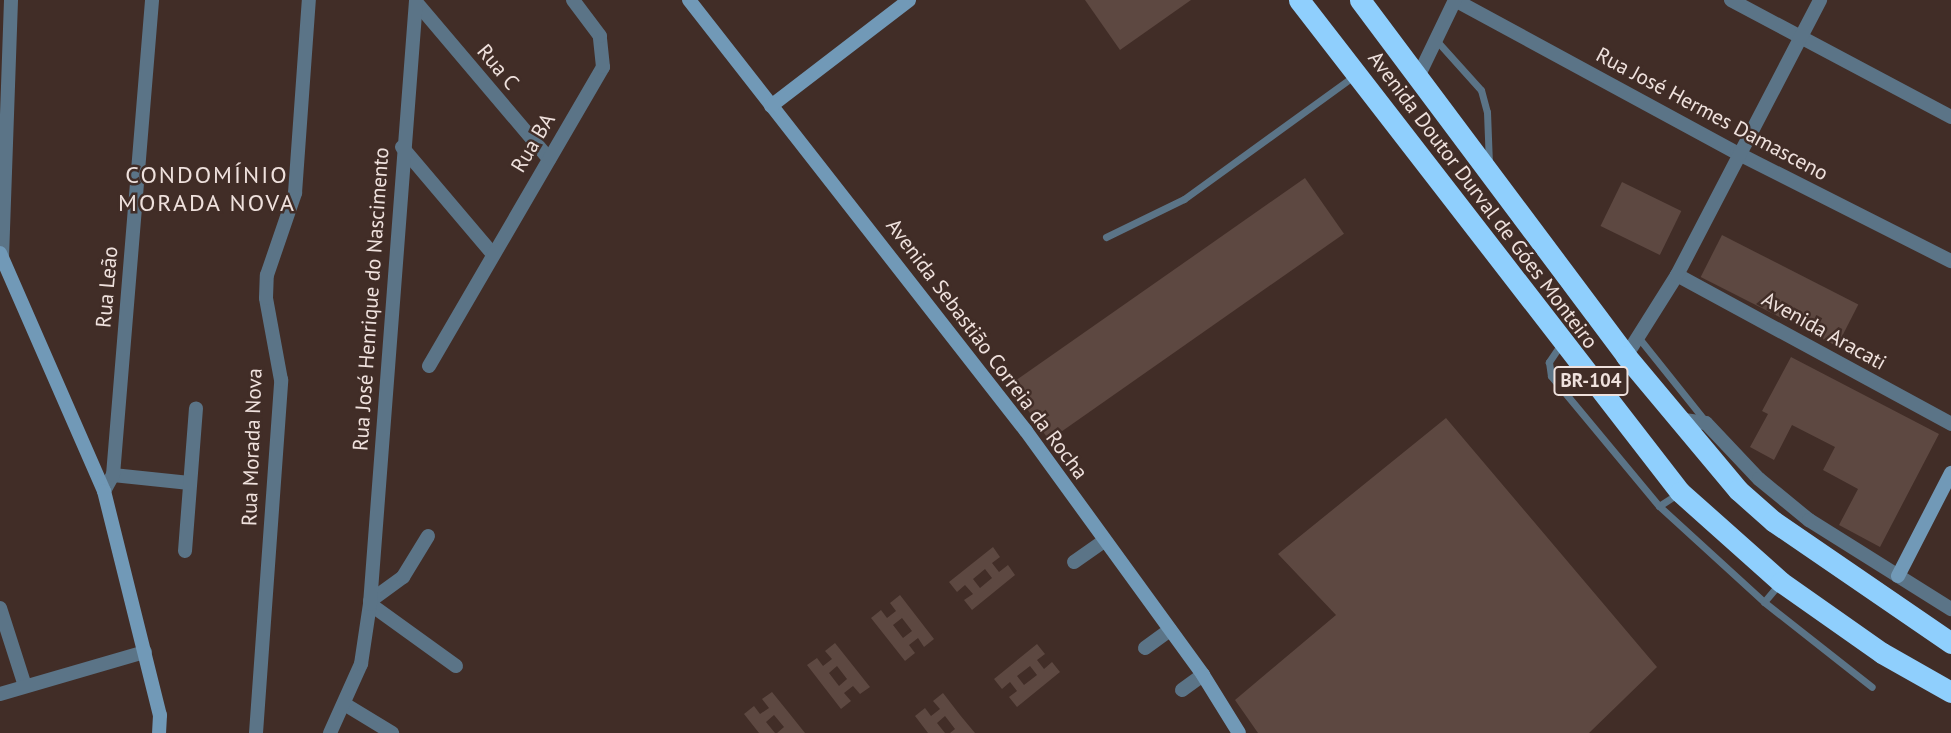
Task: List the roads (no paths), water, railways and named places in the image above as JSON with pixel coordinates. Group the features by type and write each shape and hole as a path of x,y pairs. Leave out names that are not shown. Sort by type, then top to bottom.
{"highway":[{"name":"Avenida Doutor Durval de Góes Monteiro","path":"1298,0 1561,343 1680,492 1781,582 1882,653 1951,692"},
{"name":"Avenida Doutor Durval de Góes Monteiro","path":"1360,0 1626,356 1738,490 1773,521 1951,643"}],"street":[{"path":"11,0 1,255 104,491 145,652 161,731"},
{"name":"Rua Leão","path":"104,491 113,475 152,0"},
{"name":"Rua Morada Nova","path":"256,733 281,380 266,298 267,275 295,193 309,0"},
{"name":"Rua BA","path":"429,366 491,252 603,67 604,53 600,36 573,0"},
{"name":"Avenida Sebastião Correia da Rocha","path":"689,0 909,276 1170,630 1239,733"},
{"path":"771,106 909,0"},
{"path":"1418,79 1455,0"},
{"name":"Rua José Hermes Damasceno","path":"1455,0 1737,153 1951,261"},
{"path":"1731,0 1951,117"},
{"path":"1626,356 1677,275 1737,153 1803,38 1820,0"},
{"name":"Rua José Henrique do Nascimento","path":"330,733 346,705 361,664 370,602 402,147 416,1"},
{"name":"Rua C","path":"416,1 549,159"},
{"path":"402,147 491,252"},
{"name":"Avenida Aracati","path":"1677,275 1951,424"},
{"path":"186,551 196,408"},
{"path":"1676,419 1706,423 1759,479 1809,520 1951,609"},
{"path":"1898,576 1951,473"},
{"path":"113,475 190,483"},
{"path":"428,536 402,577 370,602 456,666"},
{"path":"1074,562 1104,541"},
{"path":"0,608 25,686"},
{"path":"1145,648 1170,630"},
{"path":"0,694 145,652"},
{"path":"1182,690 1202,675"},
{"path":"346,705 392,733"}],"lane":[{"path":"1436,40 1481,90 1487,112 1490,175"},
{"path":"1107,237 1184,199 1356,74"},
{"path":"1638,337 1706,423"},
{"path":"1561,343 1549,362 1551,376 1659,506 1764,602 1872,687"},
{"path":"1659,506 1680,492"},
{"path":"1764,602 1781,582"}],"district":[{"name":"CONDOMÍNIO MORADA NOVA","path":"207,189"}]}
